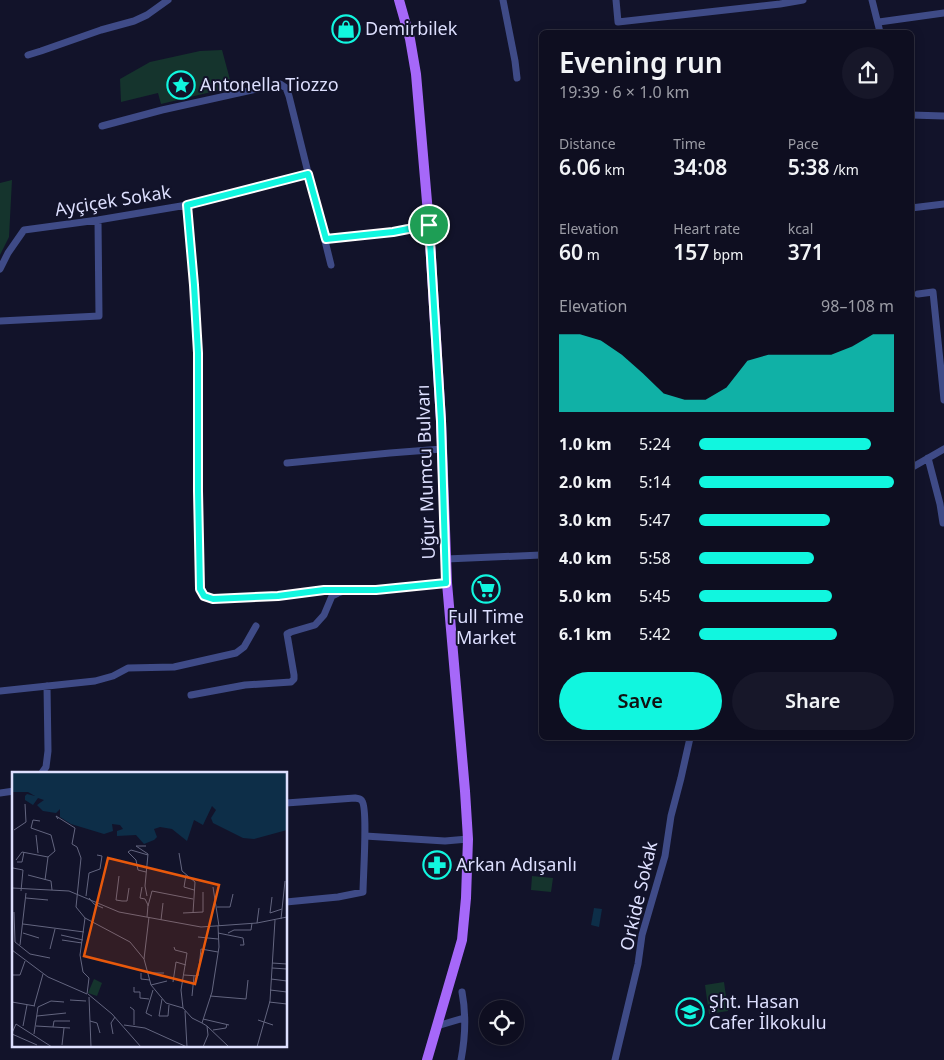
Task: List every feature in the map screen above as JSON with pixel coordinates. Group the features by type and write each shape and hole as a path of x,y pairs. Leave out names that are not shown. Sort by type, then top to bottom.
{"main road":[{"name":"Uğur Mumcu Bulvarı","path":"400,0 410,39 416,74 429,225 442,449 446,583 468,839 466,898 462,940 427,1060"}],"street":[{"path":"28,55 101,30 134,21 147,15 168,0"},
{"path":"503,0 517,78"},
{"path":"616,0 618,22 803,0"},
{"path":"872,0 880,30"},
{"path":"879,22 944,13"},
{"path":"102,126 162,110 280,84 286,88 289,96 331,265"},
{"path":"914,115 944,116"},
{"name":"Ayçiçek Sokak","path":"0,269 8,253 24,230 187,205 308,174"},
{"path":"914,208 944,204"},
{"path":"187,205 198,353 200,589 204,596 213,599 278,596 324,590 376,590 446,583"},
{"path":"0,321 99,316 98,220"},
{"path":"326,239 393,232 429,225"},
{"path":"918,294 933,292 944,400"},
{"path":"914,466 944,448"},
{"path":"287,463 442,449"},
{"path":"928,458 943,523"},
{"path":"446,559 539,554"},
{"path":"191,695 245,685 290,682 294,679 294,675 287,634 315,625 324,615 332,596 347,590"},
{"path":"0,692 95,681 112,676 128,668 174,667 236,653 244,647 256,626"},
{"path":"43,772 46,767 48,751 47,686"},
{"name":"Orkide Sokak","path":"615,1060 638,964 642,935 665,856 671,816 690,740"},
{"path":"288,803 355,798 363,802 365,807 363,892 288,902"},
{"path":"365,836 445,841 468,839"},
{"path":"461,1060 464,1018 462,992"},
{"path":"437,1026 464,1018"}],"green space":[{"path":"222,50 232,87 161,104 158,93 121,102 120,79 150,62 200,51"},
{"path":"12,180 9,237 0,255 0,183"},
{"path":"532,876 553,878 551,892 531,890"},
{"path":"724,982 728,1011 709,1014 705,985"}],"water":[{"path":"594,908 602,909 599,927 591,925"}],"place":[{"name":"Demirbilek","path":"346,29"},
{"name":"Antonella Tiozzo","path":"181,85"},
{"name":"Full Time Market","path":"486,589"},
{"name":"Arkan Adışanlı","path":"437,865"},
{"name":"Şht. Hasan Cafer İlkokulu","path":"690,1012"}],"route":[{"path":"308,174 326,239 393,232 429,225 441,421 446,583 376,590 324,590 278,596 213,599 204,596 200,589 198,353 187,205 308,174"}]}
